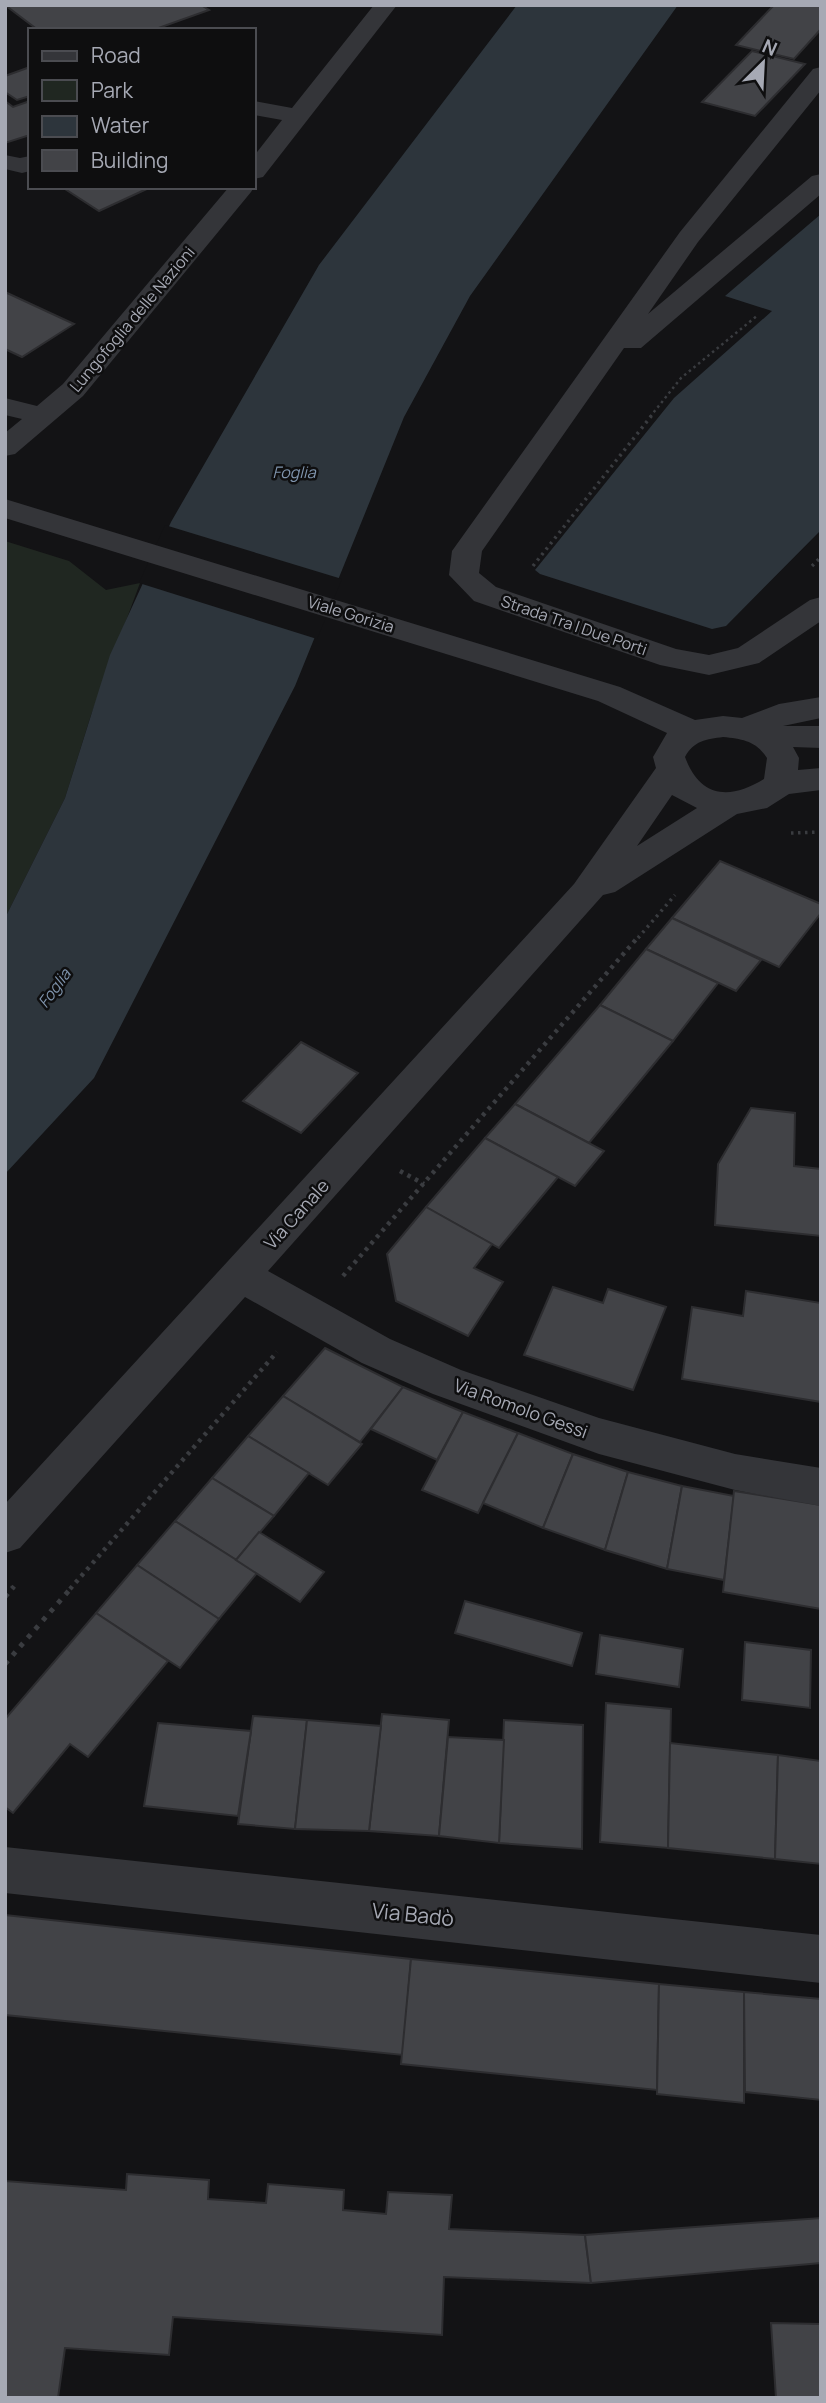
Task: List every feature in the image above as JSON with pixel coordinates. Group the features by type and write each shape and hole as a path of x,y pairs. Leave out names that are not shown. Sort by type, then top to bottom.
{"street":[{"path":"256,170 386,5"},
{"name":"Strada Tra I Due Porti","path":"821,74 689,237 584,381 467,551 464,575 485,594 671,658 709,664 748,656 821,607"},
{"path":"256,108 299,116"},
{"path":"5,162 22,166 28,164"},
{"name":"Strada Tra I Due Porti","path":"584,381 821,181"},
{"name":"Lungofoglia delle Nazioni","path":"8,443 73,390 115,343 240,189"},
{"path":"5,406 43,416"},
{"name":"Viale Gorizia","path":"11,510 609,694 691,731"},
{"path":"754,732 779,715 821,707"},
{"path":"821,737 754,732 727,725 691,731 671,749 668,760 671,772 679,784 691,793 740,802 821,806"},
{"path":"740,802 767,795 779,785 785,772 783,758 776,746 754,732"},
{"name":"Via Canale","path":"5,1534 257,1285 586,893 671,772"},
{"path":"779,785 821,779"},
{"name":"Via Canale","path":"586,893 740,802"},
{"name":"Via Romolo Gessi","path":"257,1285 376,1351 447,1382 599,1436 735,1472 821,1487"},
{"name":"Via Badò","path":"5,1870 821,1959"}],"path":[{"path":"532,568 681,378 758,315"},
{"path":"803,575 821,557"},
{"path":"5,1664 682,887"},
{"path":"389,1165 424,1184"}],"green space":[{"path":"5,541 69,561 106,590 140,583 91,715 65,798 5,918"}],"water":[{"name":"Foglia","path":"517,5 678,5 470,296 404,417 295,686 94,1078 5,1174 5,918 65,798 110,655 171,522 319,265"},
{"path":"821,214 821,530 726,626 712,629 540,574 535,570 674,398 772,311 725,296"}],"pier":[{"path":"165,525 342,579 317,639 139,583"}],"building":[{"path":"5,5 201,5 209,10 159,28 35,28"},
{"path":"774,5 821,5 821,29 794,59 736,45"},
{"path":"752,51 805,64 755,116 702,102"},
{"path":"28,68 28,97 17,100 5,92 5,76"},
{"path":"5,101 13,107 28,102 28,136 5,143"},
{"path":"65,189 147,189 99,211"},
{"path":"5,292 74,324 22,357 5,349"},
{"path":"720,861 821,904 821,913 779,967 672,918"},
{"path":"672,918 761,960 736,991 646,949"},
{"path":"646,949 718,983 673,1041 600,1005"},
{"path":"600,1005 673,1041 589,1143 515,1104"},
{"path":"301,1042 358,1073 301,1133 243,1101"},
{"path":"515,1104 604,1151 575,1186 485,1138"},
{"path":"751,1108 795,1113 794,1166 821,1169 821,1236 715,1225 718,1164"},
{"path":"485,1138 558,1177 499,1248 426,1207"},
{"path":"426,1207 492,1244 474,1268 503,1282 468,1336 396,1301 387,1254"},
{"path":"553,1287 603,1303 608,1289 666,1307 633,1390 524,1355"},
{"path":"746,1291 821,1303 821,1402 682,1379 692,1307 743,1316"},
{"path":"325,1348 403,1387 360,1442 283,1396"},
{"path":"403,1387 463,1412 437,1460 371,1429"},
{"path":"283,1396 362,1444 328,1485 248,1436"},
{"path":"463,1412 518,1433 478,1513 422,1490"},
{"path":"518,1433 573,1454 543,1528 483,1503"},
{"path":"248,1436 309,1473 274,1516 212,1478"},
{"path":"573,1454 628,1472 605,1550 543,1528"},
{"path":"628,1472 682,1486 667,1569 605,1550"},
{"path":"212,1478 274,1516 236,1560 175,1521"},
{"path":"682,1486 734,1496 724,1580 667,1569"},
{"path":"734,1491 821,1505 821,1609 723,1592"},
{"path":"175,1521 257,1573 219,1619 137,1565"},
{"path":"259,1532 324,1572 300,1602 236,1560"},
{"path":"137,1565 219,1619 180,1668 96,1613"},
{"path":"465,1601 582,1633 572,1666 455,1633"},
{"path":"96,1613 168,1661 88,1757 70,1744 13,1813 5,1807 5,1719"},
{"path":"600,1635 683,1649 679,1687 596,1674"},
{"path":"745,1642 811,1650 810,1708 742,1700"},
{"path":"606,1703 671,1709 668,1848 600,1842"},
{"path":"382,1714 449,1720 439,1836 369,1831"},
{"path":"253,1716 307,1720 295,1829 238,1824"},
{"path":"307,1720 381,1726 369,1831 295,1829"},
{"path":"504,1720 583,1725 582,1849 499,1843"},
{"path":"158,1723 251,1731 238,1816 144,1806"},
{"path":"448,1737 504,1740 499,1843 439,1836"},
{"path":"670,1743 778,1755 775,1859 668,1848"},
{"path":"778,1755 821,1761 821,1864 775,1859"},
{"path":"5,1915 411,1959 403,2055 5,2015"},
{"path":"411,1959 659,1984 657,2090 401,2064"},
{"path":"659,1984 744,1992 744,2103 657,2094"},
{"path":"744,1992 821,1999 821,2100 745,2092"},
{"path":"127,2174 209,2180 208,2199 266,2203 268,2184 344,2190 343,2210 386,2214 388,2192 452,2195 449,2229 585,2235 591,2283 444,2277 442,2335 173,2317 169,2355 65,2348 58,2398 5,2398 5,2181 126,2190"},
{"path":"821,2218 821,2263 591,2283 585,2235"},
{"path":"771,2323 821,2324 821,2398 776,2398"}]}
